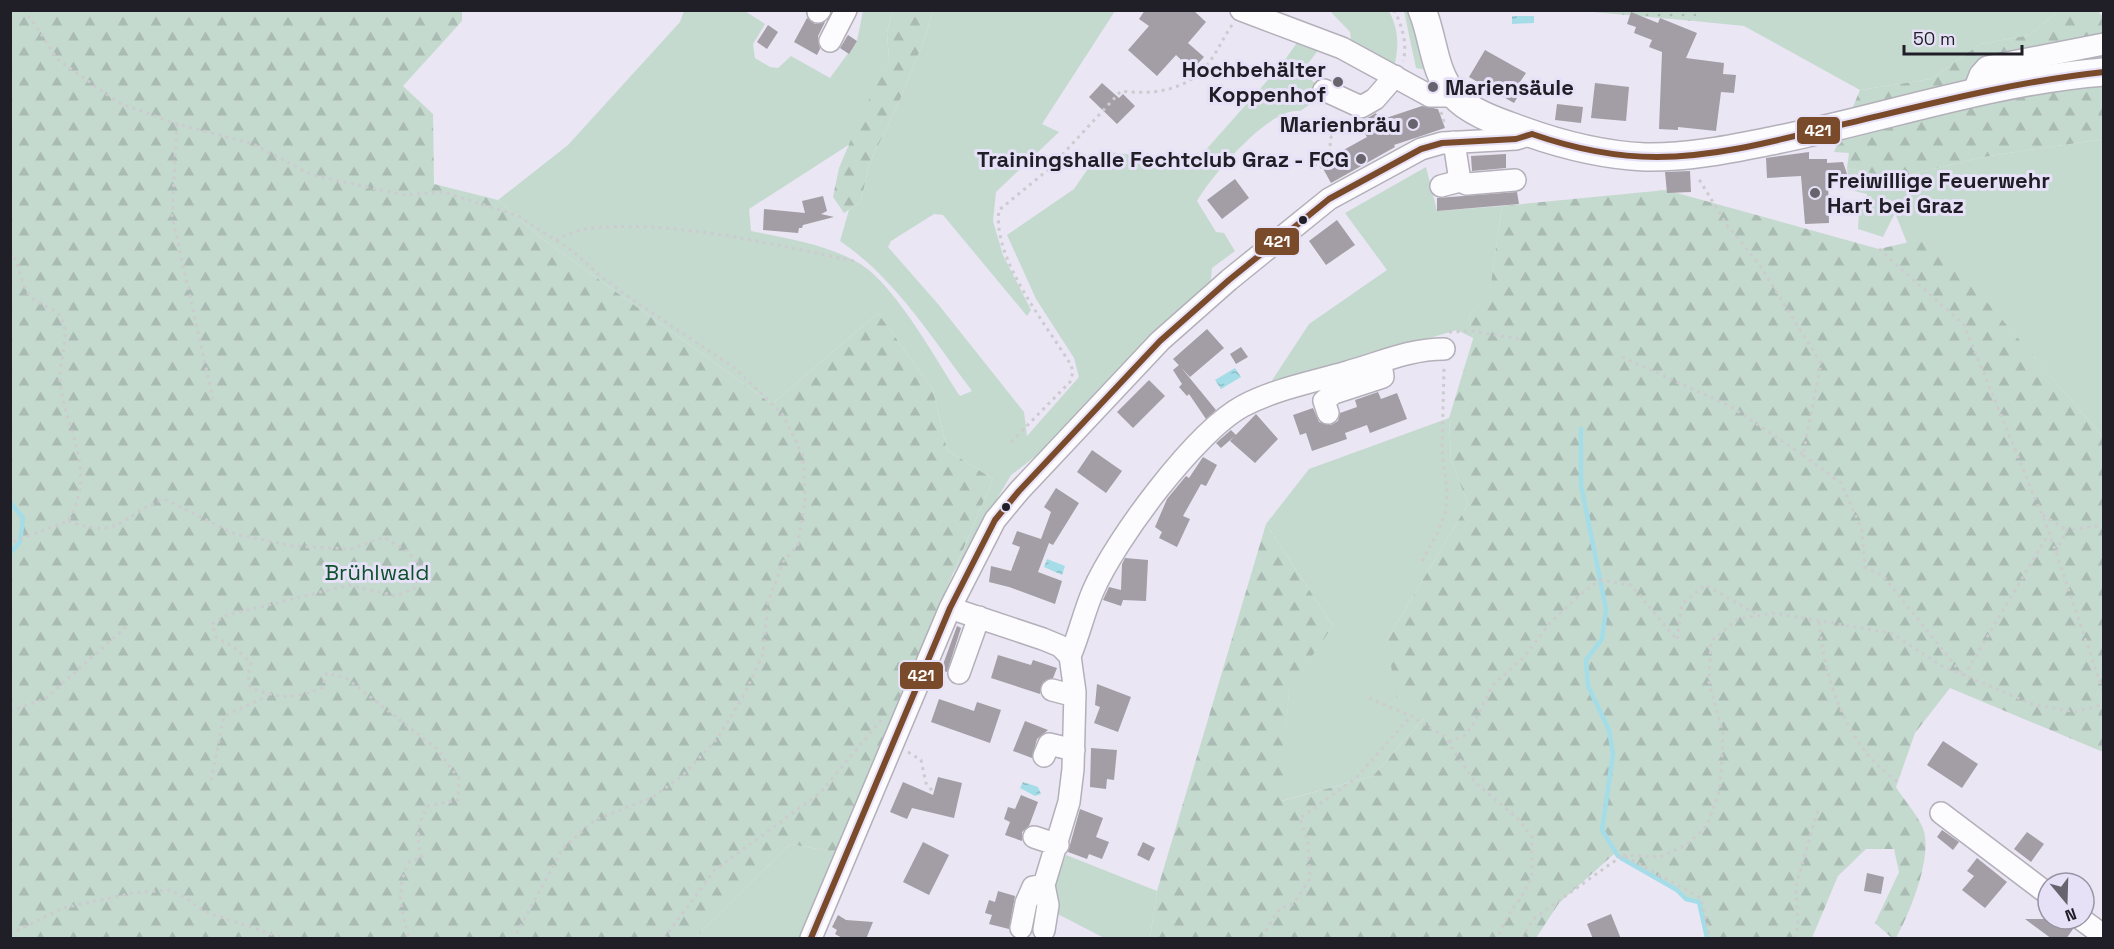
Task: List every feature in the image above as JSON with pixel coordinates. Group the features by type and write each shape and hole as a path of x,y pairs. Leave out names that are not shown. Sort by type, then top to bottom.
{"main road":[{"path":"1422,10 1440,72 1434,93 1532,134 1589,151 1643,157 1688,155 1846,125 2029,80 2103,72"}],"street":[{"path":"830,41 846,10"},
{"path":"1242,11 1342,48 1395,76 1434,93"},
{"path":"1973,93 1980,75 1987,68 2103,44"},
{"path":"1324,90 1361,107 1375,99 1395,76"},
{"path":"810,939 950,608 995,520 1019,506 1160,341 1263,251 1329,199 1421,149 1454,142 1516,139 1532,134"},
{"path":"1454,142 1451,183 1515,180"},
{"path":"1070,656 1093,591 1118,546 1156,493 1210,429 1244,406 1273,393 1381,363 1420,349 1444,349"},
{"path":"1328,413 1324,401 1334,393 1383,377 1381,363"},
{"path":"1234,429 1273,393"},
{"path":"950,608 1060,646 1070,656 1079,694 1074,750 1069,802 1058,845 1044,885 1048,905 1044,930"},
{"path":"959,673 979,617"},
{"path":"1052,690 1079,694"},
{"path":"1044,756 1049,744 1074,750"},
{"path":"1941,813 2036,885"},
{"path":"1034,837 1058,845"},
{"path":"1021,928 1026,903 1033,887 1044,885"}],"path":[{"path":"22,10 34,23 57,59 119,103 177,124 253,144 312,175 404,195 444,192 518,216 556,240 630,298 736,369 783,415 803,456 805,499 798,544 783,562 768,602 763,654 745,693 718,738 682,776 653,797 595,820 563,848 514,939"},
{"path":"1394,10 1401,22 1406,53 1395,76"},
{"path":"1011,442 1070,382 1073,372 1071,364 1029,298 1008,258 1001,236 999,210 1049,168 1121,91 1137,93 1170,89 1196,76 1208,64 1242,11"},
{"path":"1330,146 1331,137 1361,107"},
{"path":"177,124 172,216 213,399"},
{"path":"1314,165 1319,164 1325,172"},
{"path":"1697,176 1727,225 1759,264 1821,363 1803,455"},
{"path":"556,240 584,229 660,227 779,246 858,262"},
{"path":"1879,249 1964,325 2049,532 2103,694"},
{"path":"10,251 18,261 21,279 31,297 60,315 65,330 60,378 64,406 80,455 78,498 68,521"},
{"path":"1422,561 1437,534 1446,510 1447,489 1442,450 1444,349"},
{"path":"1622,357 1730,406 1841,483 1862,530 1865,567 1883,576 1964,676"},
{"path":"10,543 31,537 68,521 88,527 121,525 148,505 164,500 235,534 292,546 351,549 384,537 407,551 422,566 415,588 396,596 349,585 224,616 212,624 216,637 235,648 250,663 248,675 250,687 268,696"},
{"path":"2042,514 2067,530 2103,525"},
{"path":"2056,553 2067,530"},
{"path":"1964,676 2049,532"},
{"path":"1449,742 1464,736 1473,725 1492,686 1525,656 1550,623 1582,592 1600,580 1631,585 1677,640 1682,604 1705,585 1760,615"},
{"path":"1522,939 1533,919 1623,855 1660,857 1686,845 1707,826 1720,789 1723,734 1709,682 1710,642 1738,619 1773,613 1891,633 1942,666 2032,704 2075,712 2103,704"},
{"path":"1819,622 1823,659 1832,692 1852,729 1872,758 1898,782"},
{"path":"10,711 45,699 127,626"},
{"path":"211,780 224,716 268,696 304,696 322,688 327,673 346,678 437,749 459,779 458,800 428,806 419,822 417,841 422,857 409,862 400,879 401,909 410,939"},
{"path":"1370,698 1411,716 1449,742 1475,782 1518,819 1532,837 1532,876 1521,898 1510,910 1497,939"},
{"path":"664,939 715,870 820,793 886,714"},
{"path":"1264,939 1264,932 1280,908 1293,904 1310,879 1308,842 1300,818 1356,778 1411,716"},
{"path":"892,744 921,760 926,783 934,793"},
{"path":"1795,939 1798,925 1796,886 1818,809"},
{"path":"1623,855 1701,898 1710,939"},
{"path":"10,934 63,908 134,892 169,890 186,898 203,911 283,939"}],"green space":[{"path":"1698,10 2058,11 2030,35 1980,44 1931,79 1860,90 1744,26 1694,21"},
{"name":"Brühlwald","path":"10,11 462,11 462,21 403,86 433,114 434,184 498,200 541,238 772,404 878,313 933,390 947,450 993,479 835,852 790,844 695,938 11,938"},
{"path":"684,11 745,11 765,24 753,44 755,58 770,67 778,68 791,56 830,78 857,41 863,11 892,11 887,33 889,61 850,144 749,209 751,231 805,242 832,251 857,262 871,272 900,304 960,396 972,391 912,310 878,273 840,241 849,210 861,202 869,164 897,107 926,35 932,11 1115,11 1042,124 1059,132 996,192 993,221 1003,255 1031,310 1027,316 943,215 934,214 891,241 888,247 938,304 1024,412 1027,436 1079,377 1074,358 1036,299 1007,235 1074,189 1100,151 1195,162 1282,64 1301,37 1320,48 1302,71 1320,88 1317,100 1300,111 1287,113 1273,120 1257,131 1215,176 1197,201 1216,232 1224,233 1235,251 1212,268 1210,287 1041,452 1011,475 953,574 993,479 947,450 933,390 878,313 772,404 541,238 498,200 568,145 680,22"},
{"path":"892,11 932,11 926,35 897,107 869,164 861,202 844,213 833,197 839,168 863,111 889,61 887,33"},
{"path":"1330,11 1389,11 1395,25 1397,39 1394,68 1347,42 1351,41 1350,32"},
{"path":"1404,11 1412,11 1427,70 1416,68"},
{"path":"1581,11 1698,11 1694,21"},
{"path":"2058,11 2098,11 2103,17 2103,139 1983,157 1896,178 1847,168 1849,153 1834,152 1860,90 1931,79 1980,44 2030,35"},
{"path":"2103,139 2103,437 1931,238 1907,243 1895,213 1883,237 1858,229 1859,210 1865,208 1867,194 1850,190 1847,168 1896,178 1983,157"},
{"path":"1426,167 1437,211 1502,206 1490,291 1469,315 1473,338 1457,330 1269,385 1309,324 1387,270 1345,213"},
{"path":"1666,190 1879,249 1931,237 2103,437 2103,752 1950,688 1915,733 1896,787 1922,826 1925,852 1919,884 1896,938 1892,938 1875,923 1899,872 1894,849 1866,849 1838,876 1812,938 1707,938 1699,902 1686,899 1677,890 1614,854 1559,903 1536,938 1150,938 1157,891 1266,524 1333,626 1289,689 1282,801 1373,776 1425,717 1396,697 1387,640 1468,504 1451,460 1449,418 1473,339 1469,315 1490,290 1502,206"},
{"path":"1449,418 1451,460 1468,504 1387,640 1425,717 1373,776 1281,801 1289,688 1333,626 1266,524 1309,469"},
{"path":"790,844 835,852 801,938 695,938"},
{"path":"1066,855 1157,891 1150,938 1104,938 1054,912 1056,883"}],"water":[{"path":"1512,16 1534,16 1534,23 1512,24"},
{"path":"1235,368 1241,377 1221,389 1215,380"},
{"path":"1047,559 1065,566 1062,575 1044,567"},
{"path":"1023,782 1038,787 1041,794 1035,796 1020,788"}],"building":[{"path":"1145,10 1193,10 1206,22 1188,43 1204,57 1192,70 1176,55 1157,76 1128,50 1149,26 1139,19"},
{"path":"1631,12 1658,23 1660,18 1697,33 1686,58 1724,63 1723,74 1736,75 1734,93 1721,92 1716,131 1678,127 1678,130 1659,129 1662,52 1649,47 1652,40 1634,33 1636,27 1627,24"},
{"path":"807,18 815,24 825,22 818,36 820,49 817,55 794,42"},
{"path":"768,25 778,32 767,49 757,42"},
{"path":"848,35 857,41 849,54 840,48"},
{"path":"1485,50 1526,73 1518,85 1523,88 1514,103 1469,77"},
{"path":"1102,83 1119,98 1123,94 1135,106 1117,124 1089,97"},
{"path":"1595,83 1629,87 1626,121 1591,118"},
{"path":"1557,104 1583,107 1581,123 1555,120"},
{"path":"1422,106 1438,109 1445,128 1394,145 1395,147 1331,183 1320,163 1367,137 1359,123 1376,113 1380,120"},
{"name":"Freiwillige Feuerwehr Hart bei Graz","path":"1809,152 1809,159 1827,159 1827,163 1843,162 1847,174 1828,175 1829,223 1805,224 1801,176 1767,178 1766,158"},
{"path":"1506,154 1506,168 1472,171 1471,156"},
{"path":"1690,171 1691,192 1667,193 1665,172"},
{"path":"1235,179 1249,198 1222,219 1207,200"},
{"path":"1517,192 1519,204 1437,211 1437,198"},
{"path":"823,196 827,211 821,214 834,217 803,225 799,228 798,233 763,230 764,209 805,213 802,201"},
{"path":"1337,220 1355,245 1326,265 1309,241"},
{"path":"1207,329 1224,348 1190,377 1173,359"},
{"path":"1241,347 1248,357 1236,364 1230,354"},
{"path":"1179,365 1216,410 1206,419 1189,394 1187,396 1179,387 1182,384 1173,370"},
{"path":"1149,380 1165,396 1133,428 1117,412"},
{"path":"1378,392 1381,399 1397,393 1407,419 1370,433 1367,425 1345,433 1347,439 1312,451 1306,433 1300,435 1293,415 1313,408 1319,422 1331,425 1338,421 1340,413 1357,407 1355,400"},
{"path":"1256,414 1278,439 1255,463 1230,441"},
{"path":"1231,430 1236,435 1221,448 1216,443"},
{"path":"1092,450 1122,471 1106,493 1077,472"},
{"path":"1203,457 1217,465 1206,486 1201,484 1183,516 1190,519 1177,547 1159,538 1162,532 1155,527 1167,499 1186,476 1189,478"},
{"path":"1056,488 1079,503 1053,545 1049,543 1038,572 1062,581 1055,604 989,582 991,566 1011,571 1020,547 1012,544 1017,531 1041,539 1051,512 1044,507"},
{"path":"1125,558 1148,560 1146,601 1123,600 1121,606 1103,600 1109,587 1121,590 1122,564"},
{"path":"957,626 961,628 947,672 941,670"},
{"path":"998,655 1031,665 1033,660 1057,668 1053,678 1043,682 1040,694 991,678"},
{"path":"1097,684 1131,697 1118,732 1094,723 1100,707 1095,705"},
{"path":"939,699 974,711 977,702 1001,710 990,743 931,722"},
{"path":"1025,721 1048,730 1037,739 1032,758 1013,751"},
{"path":"1943,741 1978,764 1962,788 1927,765"},
{"path":"1091,748 1117,750 1114,780 1107,779 1106,789 1090,787"},
{"path":"938,777 962,783 954,818 912,808 907,819 890,812 903,782 933,795"},
{"path":"1021,795 1038,802 1029,826 1022,832 1022,841 1005,835 1010,822 1004,819 1008,807 1015,809"},
{"path":"1080,809 1103,818 1096,837 1109,842 1102,859 1089,854 1087,859 1068,852"},
{"path":"1942,830 1959,842 1953,850 1937,837"},
{"path":"2027,832 2044,844 2031,862 2014,849"},
{"path":"923,842 949,855 929,895 903,882"},
{"path":"1143,842 1155,848 1149,861 1137,855"},
{"path":"1977,858 2007,882 1985,908 1962,890 1974,876 1967,871"},
{"path":"1867,873 1884,877 1881,894 1864,891"},
{"path":"998,891 1015,896 1009,929 989,924 992,915 985,913 989,900 995,902"},
{"path":"1611,914 1621,939 1593,939 1587,924"},
{"path":"838,915 846,920 873,922 866,939 844,939 835,934 837,930 832,927"},
{"path":"2025,919 2036,919 2036,927"},
{"path":"2041,931 2072,931 2066,939 2052,939"}],"waterway":[{"path":"1581,429 1581,485 1606,609 1602,639 1586,660 1588,686 1609,730 1613,754 1602,830 1618,856"},
{"path":"10,502 23,518 20,542 10,553"},
{"path":"1621,858 1677,890 1686,899 1699,902 1707,938"}],"transit line":[{"name":"421","path":"1532,134 1562,144 1625,155 1657,157 1701,154 1767,143 2001,88 2104,72"},
{"name":"421","path":"811,938 950,608 995,520 1019,491 1160,341 1229,280 1329,199 1421,149 1442,143 1516,139 1532,134"}],"place":[{"name":"Hochbehälter Koppenhof","path":"1338,82"},
{"name":"Mariensäule","path":"1433,87"},
{"name":"Marienbräu","path":"1413,124"},
{"name":"Trainingshalle Fechtclub Graz - FCG","path":"1361,159"},
{"name":"Freiwillige Feuerwehr Hart bei Graz","path":"1815,193"}]}
